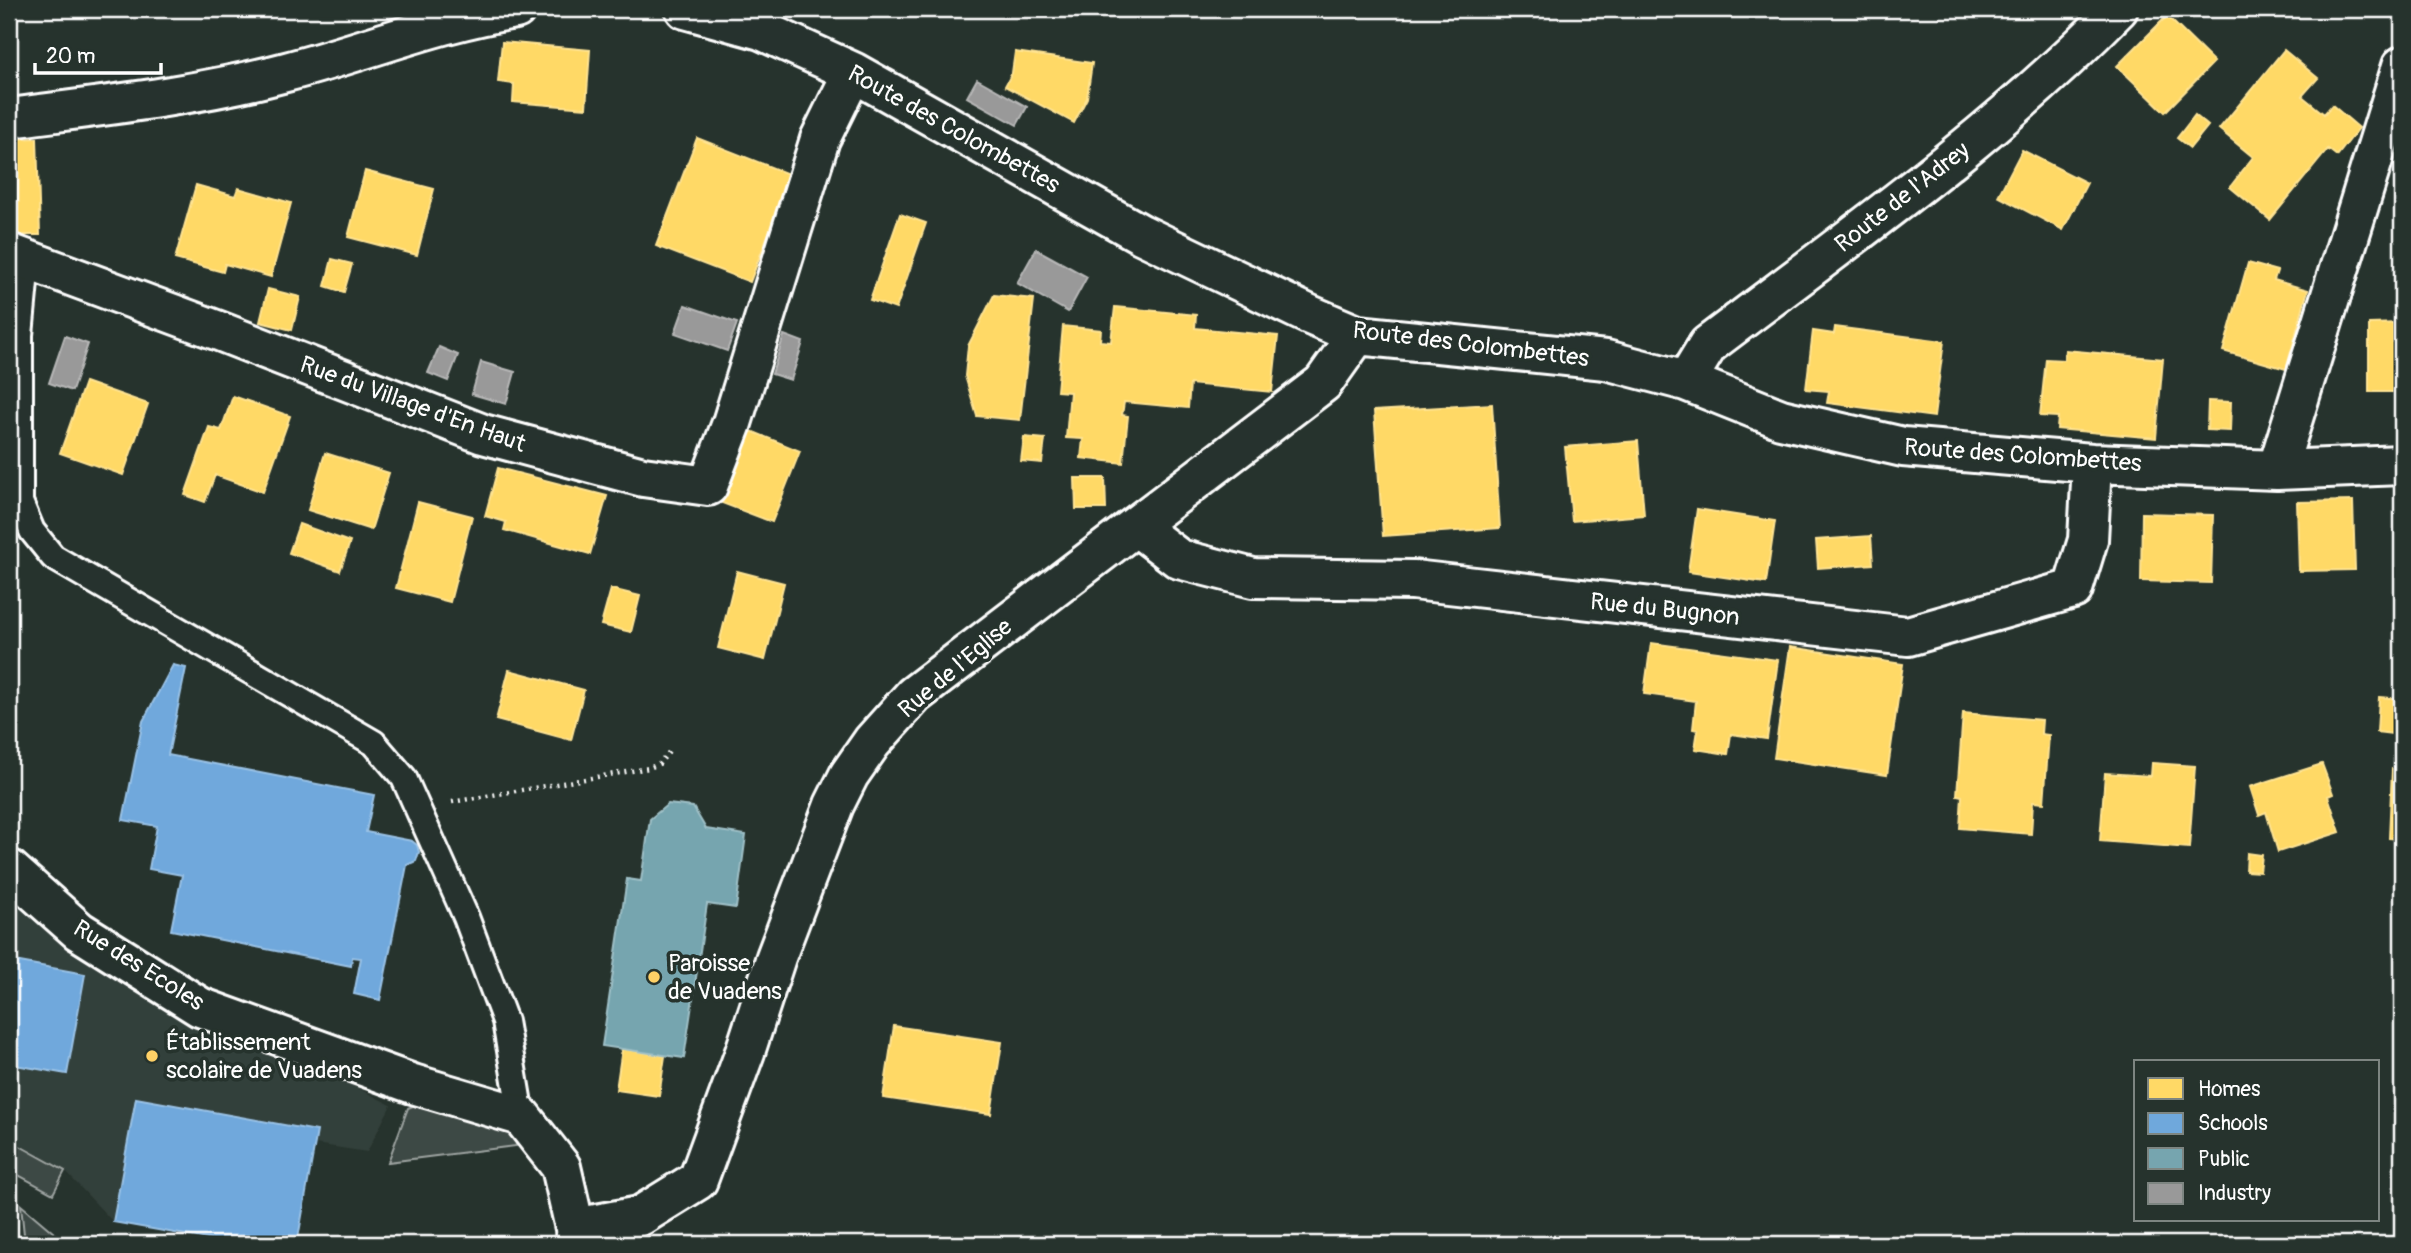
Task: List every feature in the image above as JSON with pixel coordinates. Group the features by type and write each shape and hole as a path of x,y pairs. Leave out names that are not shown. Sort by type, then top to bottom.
{"street":[{"path":"9,118 164,96 286,72 434,18 516,9"},
{"name":"Route des Colombettes","path":"685,9 761,30 853,72 1141,234 1357,335 1606,360 1686,381 1781,419 1903,447 2092,463 2277,470 2402,465"},
{"name":"Route de l'Adrey","path":"1686,381 1708,345 1959,155 2082,45 2118,9"},
{"path":"2277,470 2402,66"},
{"name":"Rue du Village d'En Haut","path":"18,257 219,331 483,434 643,478 708,486 732,423 820,139 853,72"},
{"name":"Rue de l'Eglise","path":"575,1236 640,1216 698,1180 745,1052 776,957 834,805 849,775 872,742 914,695 1323,383 1357,335"},
{"name":"Rue du Bugnon","path":"1136,526 1179,559 1253,579 1413,580 1908,636 2073,589 2088,540 2092,463"},
{"name":"Rue des Ecoles","path":"9,869 79,931 200,1007 413,1084 521,1116"},
{"path":"521,1116 561,1167 575,1236"}],"lane":[{"name":"Rue du Village d'En Haut","path":"18,257 20,502 32,531 53,558 374,743 404,778 466,917 505,1021 521,1116"}],"path":[{"path":"417,808 649,768 659,764 670,752"}],"shaded area":[{"name":"Établissement scolaire de Vuadens","path":"9,869 200,1007 391,1105 367,1152 315,1144 297,1244 236,1244 113,1222 65,1171 9,1139"},
{"path":"415,1105 508,1129 515,1132 516,1146 388,1162 408,1108"},
{"path":"9,1140 65,1171 53,1194 9,1170"},
{"path":"21,1205 67,1244 25,1244"}],"building: Homes":[{"path":"2167,16 2214,62 2165,112 2117,66"},
{"path":"502,42 590,50 586,108 513,102 514,84 498,82"},
{"path":"2284,50 2318,78 2302,96 2324,114 2332,105 2359,128 2337,156 2328,149 2270,220 2230,187 2253,157 2219,129"},
{"path":"1015,52 1092,63 1087,98 1074,123 1005,86 1012,73"},
{"path":"2195,115 2208,126 2190,148 2177,138"},
{"path":"37,138 40,235 9,235 9,139"},
{"path":"697,138 791,175 750,282 656,246"},
{"path":"2022,150 2087,183 2063,230 1998,196"},
{"path":"365,171 434,189 417,255 348,237"},
{"path":"196,185 235,196 238,188 291,203 271,277 225,264 223,272 175,259"},
{"path":"900,214 926,223 896,309 870,300"},
{"path":"332,259 352,264 344,292 325,286"},
{"path":"2248,263 2277,271 2274,280 2308,290 2286,369 2223,351"},
{"path":"268,289 300,297 292,330 260,322"},
{"path":"994,295 1034,299 1020,420 977,416 965,376 968,346"},
{"path":"1115,307 1196,315 1195,328 1278,336 1272,392 1190,384 1188,408 1124,402 1122,415 1128,416 1123,463 1081,458 1083,439 1066,438 1070,392 1057,391 1063,326 1101,330 1100,341 1111,342"},
{"path":"2402,323 2402,392 2369,392 2369,324"},
{"path":"1835,327 1944,341 1934,417 1827,403 1829,391 1806,389 1813,331 1834,334"},
{"path":"2065,350 2163,359 2156,438 2057,429 2058,417 2040,416 2046,359 2064,360"},
{"path":"85,382 148,404 123,475 60,453"},
{"path":"233,396 290,416 263,492 215,475 205,502 185,495 209,427 221,430"},
{"path":"2208,401 2231,402 2230,431 2207,430"},
{"path":"1492,404 1500,528 1383,536 1374,411"},
{"path":"751,431 800,451 772,522 722,503"},
{"path":"1024,437 1045,439 1042,463 1021,461"},
{"path":"1638,441 1644,515 1572,521 1565,447"},
{"path":"325,453 389,473 371,530 308,510"},
{"path":"498,468 607,496 590,554 504,530 506,522 485,516"},
{"path":"1075,478 1105,478 1106,509 1076,509"},
{"path":"2353,501 2355,570 2299,571 2297,502"},
{"path":"418,502 472,516 450,602 396,588"},
{"path":"1697,509 1775,521 1766,583 1688,572"},
{"path":"2142,513 2213,515 2211,583 2141,581"},
{"path":"299,524 350,542 340,571 289,553"},
{"path":"1871,536 1873,564 1818,568 1816,540"},
{"path":"737,571 784,583 765,660 718,648"},
{"path":"611,589 640,596 631,632 601,625"},
{"path":"1651,643 1778,660 1767,739 1731,734 1728,754 1695,749 1698,730 1693,729 1696,701 1644,694"},
{"path":"1790,647 1903,664 1887,775 1774,758"},
{"path":"509,670 584,690 571,740 496,720"},
{"path":"2379,697 2402,699 2402,735 2377,732"},
{"path":"1963,713 2042,720 2041,734 2049,735 2044,803 2033,802 2031,834 1960,828 1962,796 1957,795"},
{"path":"2152,763 2195,766 2189,848 2100,841 2105,773 2151,776"},
{"path":"2322,764 2333,794 2328,796 2340,832 2278,852 2266,812 2259,815 2250,787"},
{"path":"2392,769 2402,769 2402,839 2389,838"},
{"path":"2247,853 2262,855 2260,872 2246,871"},
{"path":"894,1026 1002,1042 991,1114 883,1098"},
{"path":"622,1049 665,1056 659,1096 616,1090"}],"building: Schools":[{"path":"173,665 186,668 168,755 374,795 366,832 412,841 417,845 419,852 416,861 407,865 380,1000 354,994 361,958 352,957 351,966 171,930 182,875 149,869 157,826 123,820 143,721"},
{"path":"9,960 85,974 67,1074 9,1064"},
{"name":"Établissement scolaire de Vuadens","path":"136,1098 317,1131 297,1244 236,1244 113,1222"}],"building: Public":[{"name":"Paroisse de Vuadens","path":"668,804 693,807 706,829 746,835 736,908 707,904 684,1058 602,1046 627,879 641,881 650,819"}],"building: Industry":[{"path":"977,79 1027,107 1017,125 967,97"},
{"path":"1036,249 1087,277 1068,312 1017,283"},
{"path":"685,305 737,323 727,351 675,333"},
{"path":"784,335 803,342 791,380 772,374"},
{"path":"65,336 88,344 72,391 49,383"},
{"path":"439,347 458,355 448,381 428,373"},
{"path":"481,362 515,372 506,404 472,394"}],"place":[{"name":"Paroisse de Vuadens","path":"654,977"},
{"name":"Établissement scolaire de Vuadens","path":"152,1056"}]}
